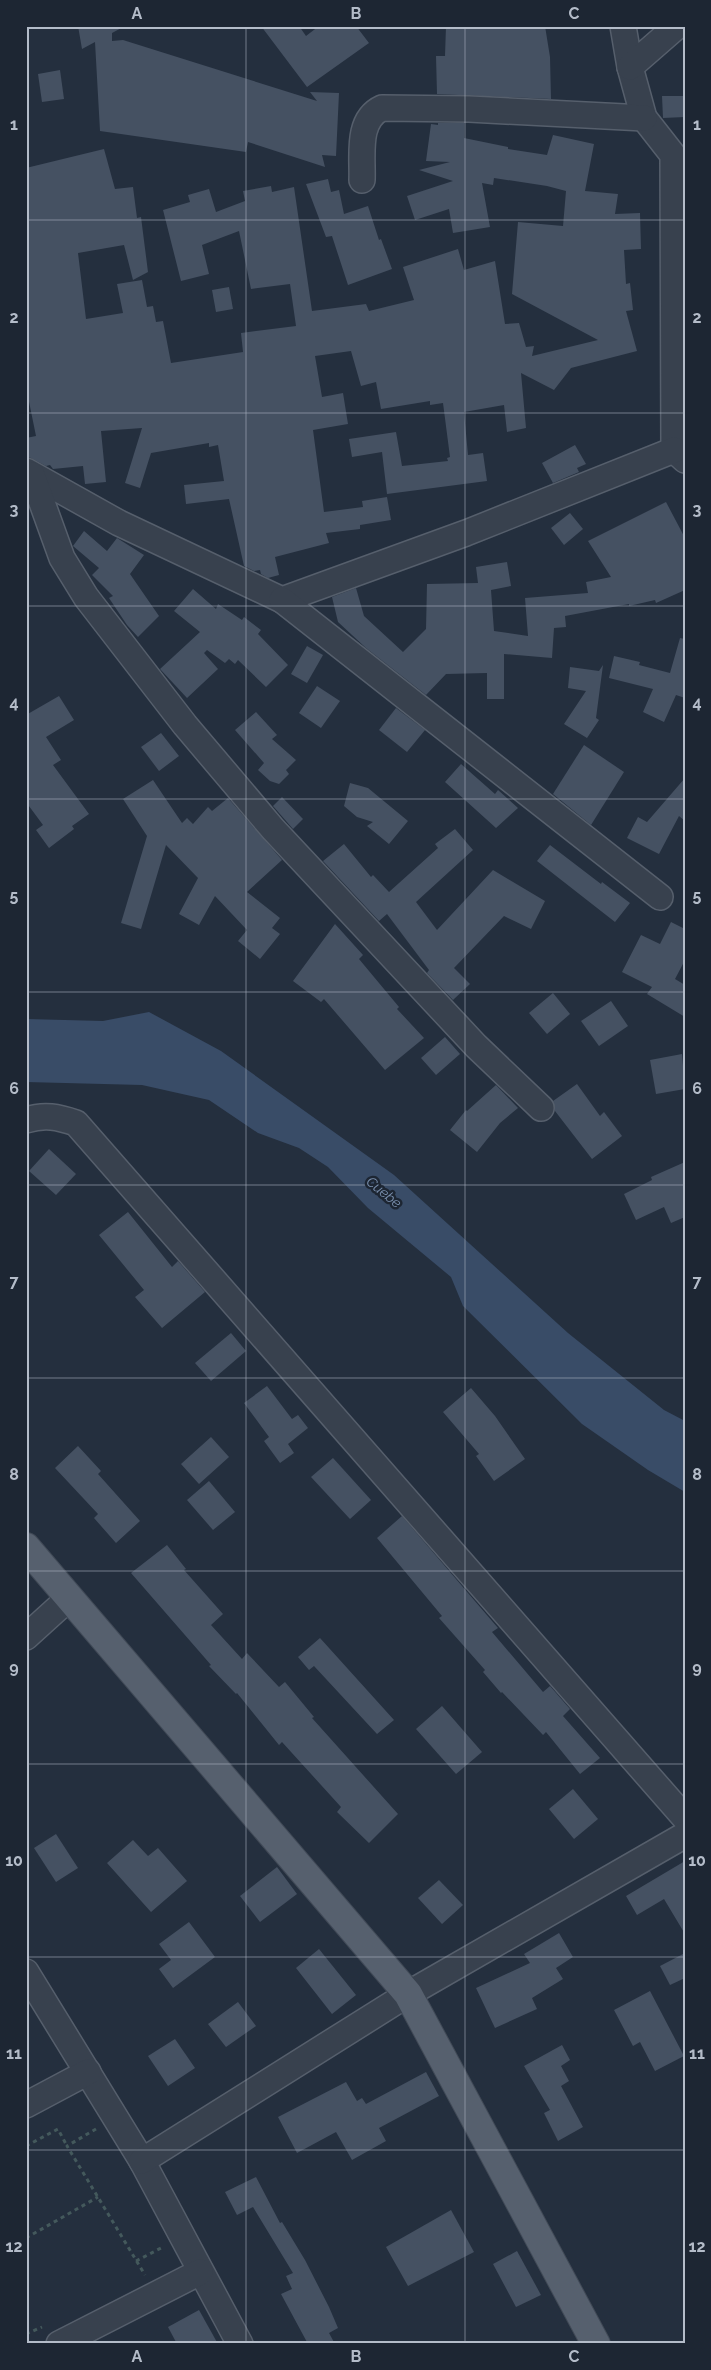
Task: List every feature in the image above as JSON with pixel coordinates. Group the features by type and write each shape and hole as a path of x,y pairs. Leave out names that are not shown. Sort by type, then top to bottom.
{"main road":[{"path":"26,1548 408,1994 596,2344"}],"street":[{"path":"282,600 679,455 679,155 644,118 630,67 623,26"},
{"path":"630,67 676,26"},
{"path":"362,180 364,130 367,120 373,112 382,108 469,109 644,118"},
{"path":"29,473 118,523 282,600 660,897"},
{"path":"29,473 62,558 86,597 185,725 280,836 476,1046 541,1108"},
{"path":"26,1120 38,1116 56,1116 76,1123 685,1818"},
{"path":"26,1637 69,1598"},
{"path":"142,2161 408,1994 685,1835"},
{"path":"26,1972 142,2161 240,2344"},
{"path":"26,2105 88,2072"},
{"path":"60,2344 200,2272"}],"path":[{"path":"67,2146 116,2117"},
{"path":"26,2146 58,2129 157,2294"},
{"path":"26,2238 98,2197"},
{"path":"136,2261 182,2237"}],"water":[{"name":"Cuebe","path":"149,1012 221,1051 394,1175 568,1333 664,1410 685,1421 685,1492 648,1470 582,1424 463,1306 451,1277 368,1208 328,1167 299,1148 258,1133 209,1100 142,1085 26,1082 26,1019 103,1021"}],"building":[{"path":"78,26 125,26 112,33 112,41 123,40 317,101 310,92 339,93 336,156 322,155 325,167 248,142 246,152 100,131 95,42 82,49"},
{"path":"261,26 299,26 306,36 319,26 356,26 369,43 307,87"},
{"path":"446,26 545,26 550,57 551,99 437,94 436,56 445,56"},
{"path":"60,70 64,99 42,102 38,74"},
{"path":"662,96 685,96 685,117 663,118"},
{"path":"438,123 464,123 464,138 508,147 508,149 547,155 553,135 594,144 585,191 618,194 615,214 640,213 641,249 624,250 626,284 630,283 633,310 626,311 637,351 571,368 554,390 521,373 526,428 507,432 504,405 464,412 468,455 483,453 487,481 387,494 382,452 352,457 349,439 396,432 402,466 448,461 447,458 450,457 443,403 430,405 430,401 381,409 376,382 361,386 351,351 315,356 322,397 343,393 348,424 313,430 324,512 363,507 362,501 387,497 391,520 360,525 360,529 326,533 329,543 275,557 279,575 268,578 261,574 260,570 254,571 244,566 229,499 186,504 184,485 224,481 218,445 209,447 209,443 151,453 140,488 125,483 142,428 101,431 106,482 85,484 83,466 53,469 50,465 46,466 29,457 26,438 36,436 26,387 26,168 104,149 115,189 133,187 137,218 141,217 148,272 133,280 124,245 78,253 86,319 123,313 117,284 142,280 147,307 153,306 156,322 163,321 171,363 243,352 241,333 296,326 290,284 251,289 239,231 202,245 209,274 181,281 163,210 190,202 188,195 209,189 216,212 245,201 243,191 271,186 272,192 294,187 312,311 366,304 369,311 414,300 403,267 458,249 464,270 495,261 505,324 519,323 526,347 534,346 532,356 598,340 512,294 518,222 563,226 566,191 547,186 494,178 493,185 482,183 490,227 453,233 449,209 415,220 407,196 453,181 419,170 450,162 426,161 431,124 438,125"},
{"path":"328,179 331,192 339,190 344,214 368,206 379,240 381,239 392,269 348,285 332,236 326,237 306,184"},
{"path":"229,287 233,309 216,312 212,290"},
{"path":"575,445 586,464 577,468 579,472 553,483 542,463"},
{"path":"666,502 685,538 685,590 656,603 655,600 565,616 566,627 554,628 552,658 504,654 504,699 487,699 487,673 446,674 426,695 366,648 338,622 332,597 356,588 364,616 403,652 426,629 427,584 478,583 476,567 507,562 511,586 491,590 494,631 528,636 525,598 588,593 586,582 611,577 588,541"},
{"path":"570,513 583,529 564,545 551,528"},
{"path":"84,531 107,551 117,538 144,555 130,574 159,616 138,637 127,625 109,598 113,596 92,575 99,568 73,546"},
{"path":"193,589 216,609 218,604 242,620 244,617 261,630 258,634 288,665 266,687 238,660 235,664 229,659 225,663 207,650 204,653 218,669 187,698 160,669 200,632 174,611"},
{"path":"680,638 685,639 685,698 676,695 664,722 643,712 653,689 609,678 614,656 640,662 639,665 670,673"},
{"path":"307,646 323,655 307,683 291,674"},
{"path":"603,665 596,718 599,720 587,738 564,724 586,691 568,688 570,667 599,671"},
{"path":"317,686 340,701 321,728 299,713"},
{"path":"59,696 74,720 46,737 61,760 53,765 89,814 72,826 74,829 49,848 36,830 43,825 26,802 26,715"},
{"path":"396,708 425,730 407,752 379,730"},
{"path":"256,712 277,735 272,739 296,760 286,770 289,774 279,784 270,781 258,770 264,763 235,730"},
{"path":"161,733 179,756 159,771 141,747"},
{"path":"584,745 624,772 591,825 553,794"},
{"path":"461,764 495,794 498,790 518,808 496,828 445,782"},
{"path":"685,778 685,821 679,816 659,854 627,838 638,817 647,822"},
{"path":"153,780 182,823 187,818 193,824 208,807 212,811 228,798 282,860 247,892 280,918 272,928 280,934 260,959 238,941 247,930 215,896 199,925 179,914 198,878 166,845 141,929 121,923 147,836 123,799"},
{"path":"350,783 368,788 408,821 389,844 367,826 373,822 357,817 344,806"},
{"path":"282,797 303,819 293,829 273,806"},
{"path":"455,829 473,850 416,902 437,930 493,870 545,901 531,929 504,916 454,968 470,984 453,1000 427,973 429,970 387,914 379,921 323,861 344,844 371,877 373,875 389,892 438,848 435,844"},
{"path":"550,845 601,884 602,882 630,903 615,922 537,861"},
{"path":"671,922 685,929 685,960 675,979 685,985 685,1017 647,994 652,987 622,972 641,935 660,944"},
{"path":"335,924 363,955 359,959 399,1007 397,1009 424,1038 385,1070 324,999 321,1002 293,981"},
{"path":"553,993 570,1014 547,1034 529,1013"},
{"path":"611,1001 628,1026 599,1046 581,1021"},
{"path":"445,1037 460,1054 436,1075 421,1058"},
{"path":"682,1054 685,1089 656,1094 650,1060"},
{"path":"577,1084 600,1116 604,1112 622,1136 592,1159 555,1111 553,1101"},
{"path":"496,1085 518,1108 500,1123 477,1152 450,1130 466,1110"},
{"path":"49,1149 76,1174 56,1195 29,1171"},
{"path":"685,1162 685,1217 671,1223 664,1207 636,1220 624,1194 652,1180 651,1177"},
{"path":"128,1212 172,1267 178,1261 205,1292 162,1328 135,1297 144,1290 99,1235"},
{"path":"231,1333 246,1351 211,1381 195,1363"},
{"path":"267,1386 292,1419 298,1415 308,1428 288,1444 294,1453 280,1463 264,1441 269,1437 244,1403"},
{"path":"471,1388 495,1416 525,1459 494,1481 476,1456 479,1454 443,1412"},
{"path":"211,1437 229,1457 199,1484 181,1464"},
{"path":"78,1446 101,1471 98,1474 140,1521 116,1543 94,1518 98,1514 55,1468"},
{"path":"333,1458 371,1500 350,1519 311,1477"},
{"path":"209,1481 235,1512 213,1530 187,1500"},
{"path":"402,1516 498,1628 492,1632 543,1692 550,1686 570,1709 563,1716 600,1758 580,1774 546,1732 543,1735 501,1693 483,1672 485,1670 439,1618 442,1616 377,1538"},
{"path":"167,1545 186,1569 184,1570 223,1614 211,1625 242,1659 247,1653 279,1687 285,1682 314,1717 312,1718 398,1814 369,1843 337,1812 341,1807 282,1742 279,1745 237,1693 209,1666 211,1665 131,1573"},
{"path":"320,1638 394,1720 377,1734 314,1666 309,1670 298,1657"},
{"path":"442,1706 482,1752 456,1774 416,1729"},
{"path":"573,1789 598,1819 574,1839 549,1809"},
{"path":"56,1834 78,1868 56,1882 34,1848"},
{"path":"133,1840 148,1856 158,1848 187,1881 151,1912 107,1863"},
{"path":"685,1861 685,1934 664,1899 637,1915 626,1896"},
{"path":"277,1867 297,1894 260,1922 240,1896"},
{"path":"439,1880 463,1905 442,1924 418,1898"},
{"path":"189,1922 215,1957 173,1988 159,1969 171,1960 159,1944"},
{"path":"559,1933 573,1957 556,1968 563,1979 532,1998 537,2009 495,2028 476,1988 530,1963 524,1954"},
{"path":"319,1949 356,1995 332,2014 296,1968"},
{"path":"685,1953 685,1978 670,1985 660,1966"},
{"path":"650,1991 684,2056 655,2071 640,2042 633,2046 614,2010"},
{"path":"238,2002 256,2026 226,2047 208,2024"},
{"path":"175,2039 195,2068 168,2086 148,2056"},
{"path":"562,2045 570,2060 561,2066 569,2081 561,2086 583,2127 558,2141 544,2113 550,2110 524,2066"},
{"path":"426,2072 439,2096 379,2128 386,2141 352,2160 336,2132 297,2153 278,2117 346,2082 357,2101 362,2098 366,2104"},
{"path":"256,2177 280,2223 282,2222 305,2260 329,2307 338,2328 329,2333 335,2344 308,2344 281,2294 292,2289 286,2276 293,2273 253,2207 237,2215 225,2192"},
{"path":"451,2210 474,2252 408,2286 386,2247"},
{"path":"517,2251 541,2295 516,2307 493,2264"},
{"path":"199,2310 218,2344 177,2344 168,2327"}]}
